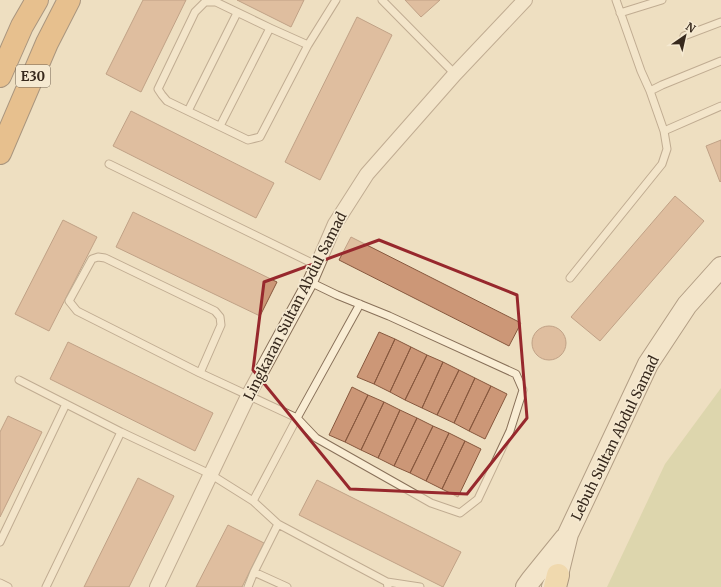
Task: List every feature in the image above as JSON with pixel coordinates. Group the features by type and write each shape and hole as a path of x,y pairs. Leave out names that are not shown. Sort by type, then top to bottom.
{"highway":[{"name":"E30","path":"0,76 22,26 37,0"},
{"name":"E30","path":"0,153 47,43 69,0"}],"street":[{"name":"Lingkaran Sultan Abdul Samad","path":"157,587 248,396 318,266 335,224 367,174 455,74 524,0"},
{"name":"Lebuh Sultan Abdul Samad","path":"555,583 568,534 648,364 687,305 721,267"},
{"name":"Lebuh Sultan Abdul Samad","path":"527,585 568,534"}],"lane":[{"path":"308,45 216,2 205,2 195,12 158,89 167,101 248,140 260,137 308,45 336,0"},
{"path":"382,0 455,74"},
{"path":"570,278 662,164 667,149 664,131 616,0"},
{"path":"620,13 662,0"},
{"path":"188,111 237,13"},
{"path":"684,36 721,22"},
{"path":"220,126 270,28"},
{"path":"650,91 721,61"},
{"path":"664,131 721,106"},
{"path":"109,164 318,266"},
{"path":"200,373 221,325 220,317 215,311 105,258 98,257 92,259 69,301 77,311 200,373 297,418 316,438 431,503 460,513 478,499 510,431 522,390 516,374 310,282"},
{"path":"253,501 360,304"},
{"path":"19,380 121,432 210,474 253,501 278,524 388,585 420,587"},
{"path":"0,542 66,404"},
{"path":"46,587 121,432"},
{"path":"248,587 278,524"},
{"path":"254,572 287,587"},
{"path":"0,583 8,587"}],"highlighted area":[{"path":"379,240 517,295 527,418 467,494 350,489 253,370 264,282"}],"green space":[{"path":"721,388 721,587 607,587 665,464"}],"building":[{"path":"143,0 186,0 141,92 106,74"},
{"path":"237,0 304,0 291,27"},
{"path":"405,0 440,0 421,17"},
{"path":"357,17 392,35 320,180 285,162"},
{"path":"131,111 274,183 256,218 113,146"},
{"path":"721,140 721,181 720,182 706,146"},
{"path":"675,196 704,221 600,341 571,317"},
{"path":"133,212 277,282 260,316 116,247"},
{"path":"63,220 97,237 49,331 15,314"},
{"path":"351,237 521,323 509,346 339,260"},
{"path":"549,326 561,331 566,343 561,355 549,360 537,355 532,343 537,331"},
{"path":"379,332 395,339 374,384 357,377"},
{"path":"395,339 411,347 390,392 374,384"},
{"path":"68,342 213,413 195,451 50,379"},
{"path":"411,347 427,355 405,400 390,392"},
{"path":"427,355 443,362 422,408 405,400"},
{"path":"443,362 459,370 437,415 422,408"},
{"path":"459,370 475,378 454,423 437,415"},
{"path":"475,378 491,386 469,431 454,423"},
{"path":"491,386 507,394 485,439 469,431"},
{"path":"352,387 368,395 345,442 329,435"},
{"path":"368,395 384,402 361,450 345,442"},
{"path":"384,402 400,410 378,458 361,450"},
{"path":"400,410 417,418 394,466 378,458"},
{"path":"8,416 42,432 0,517 0,432"},
{"path":"417,418 433,426 410,473 394,466"},
{"path":"433,426 449,433 426,481 410,473"},
{"path":"449,433 465,441 442,489 426,481"},
{"path":"465,441 481,449 458,497 442,489"},
{"path":"138,478 174,496 129,587 84,587"},
{"path":"317,480 461,552 443,587 299,515"},
{"path":"228,525 264,543 242,587 196,587"}]}
